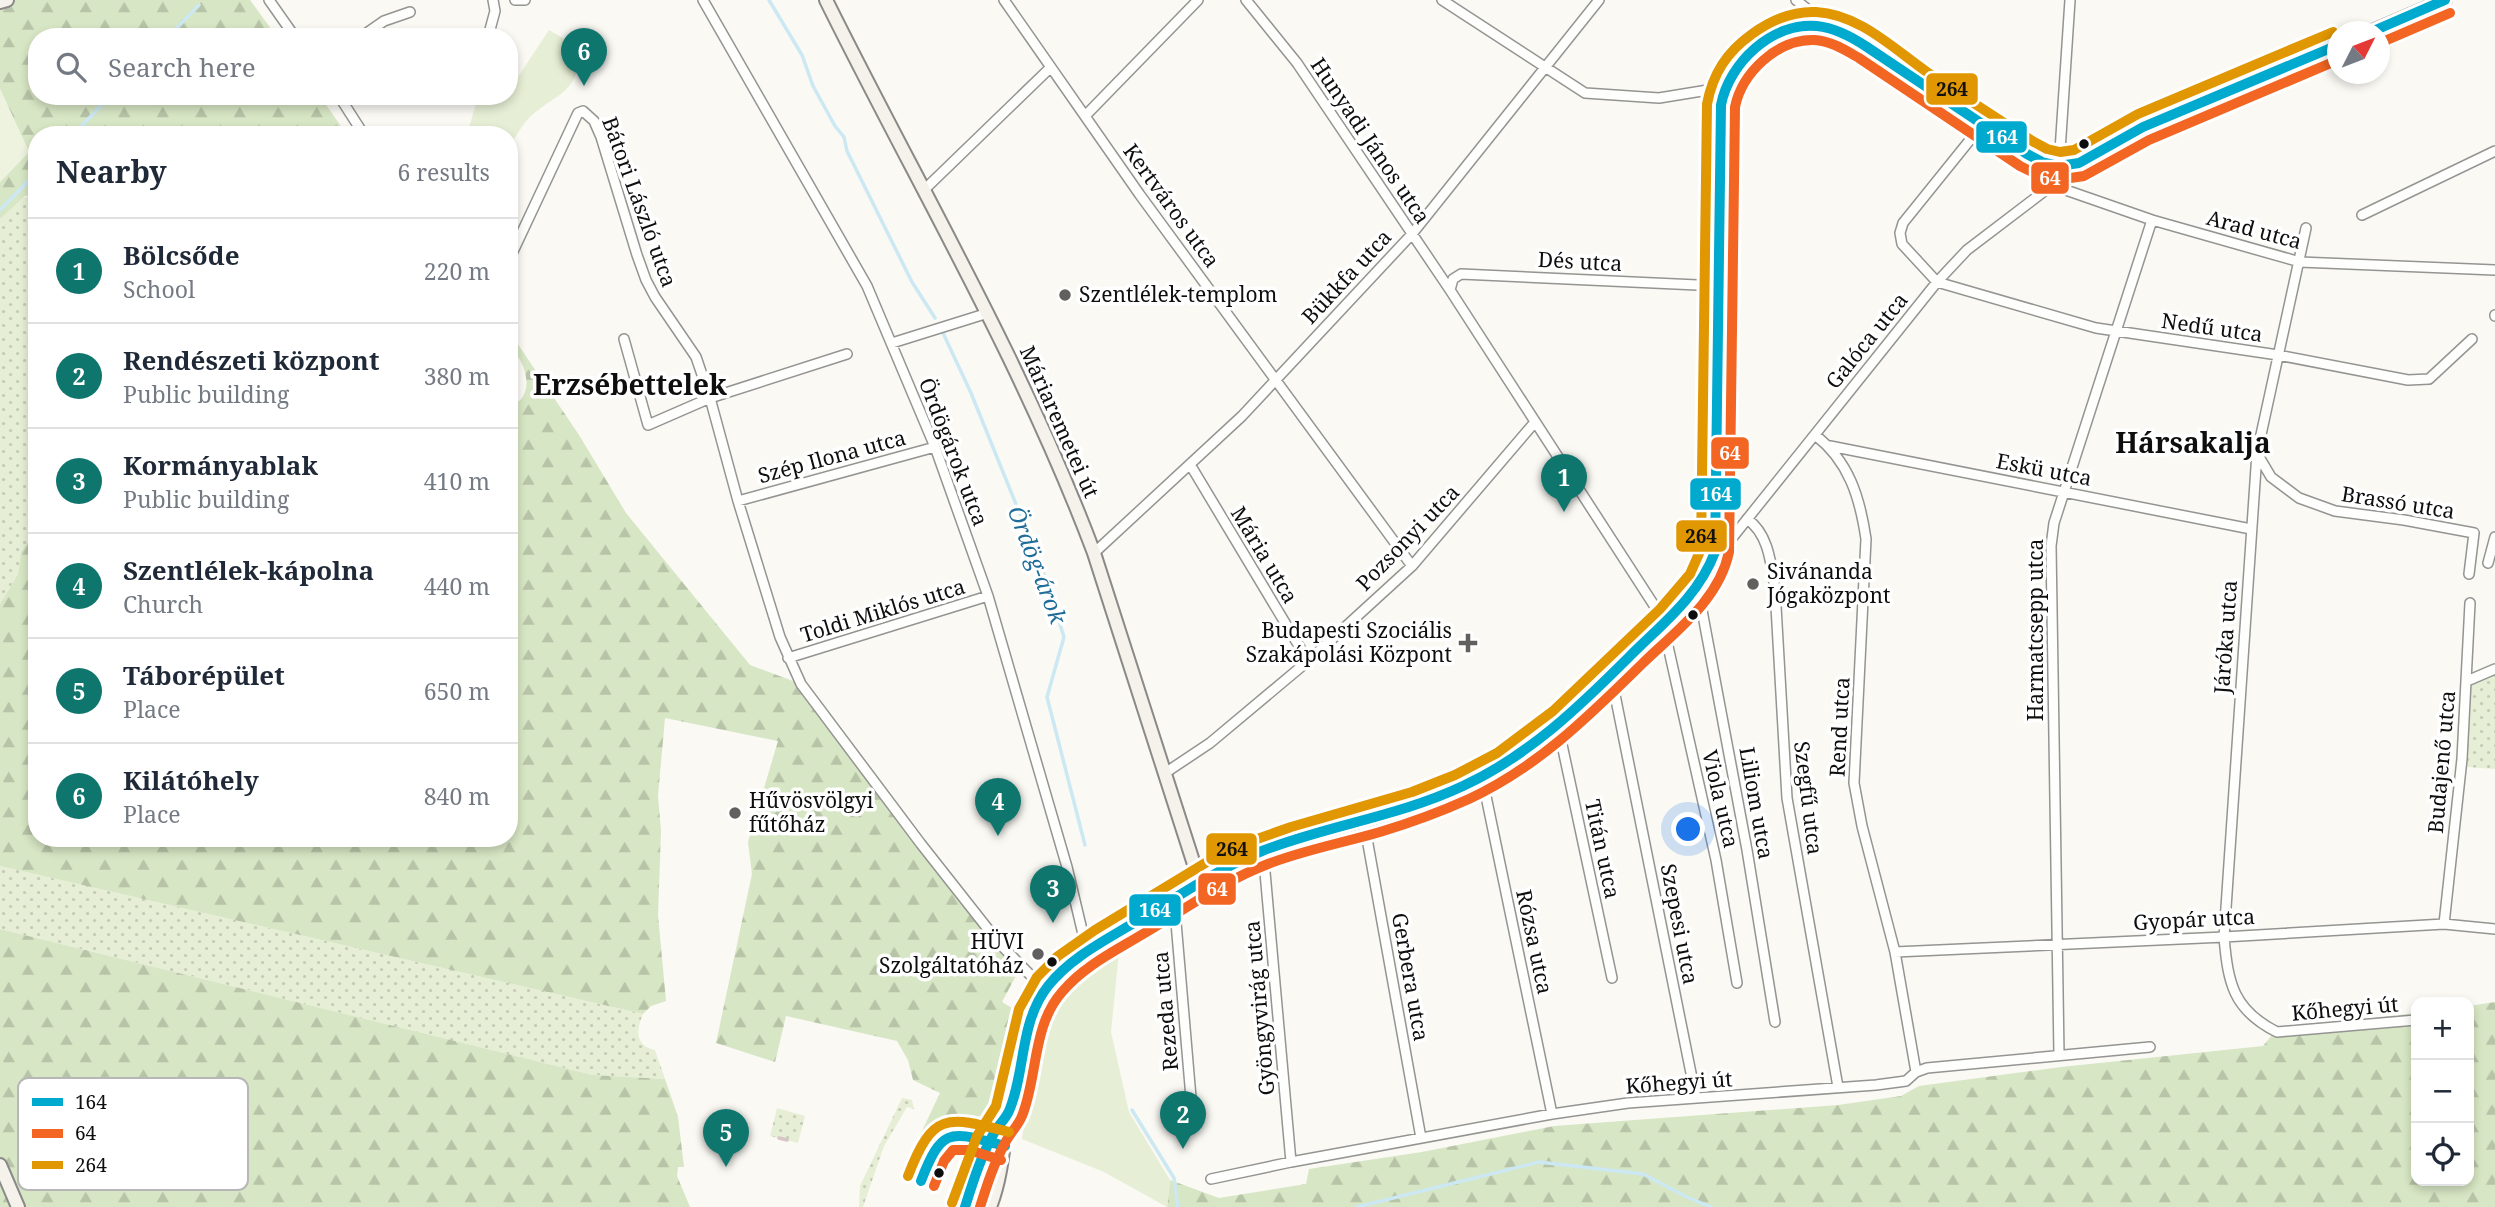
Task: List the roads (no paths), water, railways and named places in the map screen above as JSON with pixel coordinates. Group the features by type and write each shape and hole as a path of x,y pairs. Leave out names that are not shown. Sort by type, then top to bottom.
{"main road":[{"path":"0,2 7,0"},
{"name":"Máriaremetei út","path":"826,0 988,313 1061,471 1094,553 1200,883"},
{"path":"2390,23 2445,0"},
{"path":"990,1207 999,1181 1008,1113 1026,1040 1045,990 1058,975 1087,951 1200,883 1263,850 1425,802 1482,777 1510,761 1558,726 1692,596 1710,569 1715,552 1713,285 1723,92 1727,80 1741,62 1764,43 1791,29 1818,26 1831,29 1857,42 2026,154 2059,166 2079,163 2143,127 2327,49"},
{"path":"0,1165 18,1207"}],"street":[{"path":"268,0 288,28"},
{"path":"490,28 495,11 493,0"},
{"path":"515,0 525,0"},
{"name":"Ördögárok utca","path":"703,0 867,286 935,447 988,596 1067,867 1087,951"},
{"name":"Kertváros utca","path":"1004,0 1084,116 1412,566"},
{"path":"1084,116 1198,0"},
{"name":"Hunyadi János utca","path":"1246,0 1297,63 1450,290 1657,610 1663,624"},
{"path":"1443,0 1585,93 1659,98 1708,90 1723,92"},
{"name":"Bükkfa utca","path":"1094,553 1191,466 1276,381 1412,234 1599,0"},
{"path":"1796,0 1812,13 1818,26"},
{"path":"2055,183 2059,166 2070,0"},
{"path":"374,28 384,21 410,12"},
{"path":"925,189 1051,68"},
{"path":"345,105 358,126"},
{"name":"Bátori László utca","path":"518,241 578,113 583,111 594,121 601,137 636,255 646,279 655,297 696,357 788,658 801,684 920,844 999,943 1045,990"},
{"path":"1937,282 1902,244 1900,233 1903,223 1982,125"},
{"path":"2362,215 2495,151"},
{"name":"Galóca utca","path":"1715,552 1728,543 1748,519 1937,282 1967,250 2055,183"},
{"name":"Arad utca","path":"2055,183 2060,188 2152,220 2300,262 2495,270"},
{"name":"Harmatcsepp utca","path":"2059,1055 2051,546 2054,523 2152,220"},
{"name":"Járóka utca","path":"2277,1032 2258,1023 2240,1005 2230,981 2224,937 2257,453 2306,229"},
{"name":"Dés utca","path":"1450,290 1453,279 1461,274 1713,285"},
{"name":"Nedű utca","path":"1937,282 2117,332 2277,355 2408,380 2429,379 2472,339"},
{"path":"892,343 988,313"},
{"path":"624,339 648,425 710,398 847,354"},
{"name":"Pozsonyi utca","path":"1165,773 1210,743 1308,662 1412,566 1535,422"},
{"name":"Rend utca","path":"1815,435 1830,446 1857,491 1867,539 1854,783 1862,826 1895,952 1916,1072"},
{"name":"Eskü utca","path":"1830,446 2251,529"},
{"name":"Szép Ilona utca","path":"738,501 935,447"},
{"name":"Brassó utca","path":"2257,453 2271,477 2299,498 2335,511 2473,533 2469,574"},
{"name":"Mária utca","path":"1191,466 1308,662"},
{"name":"Szegfű utca","path":"1748,519 1757,526 1770,557 1775,589 1787,797 1838,1087"},
{"path":"2488,563 2495,537"},
{"name":"Toldi Miklós utca","path":"788,658 988,596"},
{"name":"Liliom utca","path":"1692,596 1701,605 1747,850 1775,1022"},
{"name":"Budajenő utca","path":"2444,924 2462,759 2470,603"},
{"name":"Viola utca","path":"1663,624 1716,860 1737,983"},
{"path":"2467,681 2495,670"},
{"name":"Szepesi utca","path":"1611,675 1696,1098"},
{"name":"Titán utca","path":"1558,726 1612,978"},
{"name":"Rózsa utca","path":"1482,777 1552,1114"},
{"name":"Gerbera utca","path":"1364,822 1421,1138"},
{"name":"Gyöngyvirág utca","path":"1263,850 1291,1162"},
{"name":"Rezeda utca","path":"1174,899 1193,1121"},
{"name":"Gyopár utca","path":"1895,952 2444,924 2495,929"},
{"name":"Kőhegyi út","path":"2277,1032 2411,1020"},
{"name":"Kőhegyi út","path":"1211,1180 1291,1162 1552,1114 1628,1103 1902,1082 1927,1068 2150,1048"}],"waterway":[{"name":"Ördög-árok","path":"769,0 802,55 813,86 844,137 847,151 912,282 935,318"},
{"path":"177,28 199,5"},
{"path":"82,126 101,105"},
{"path":"0,210 28,181"},
{"name":"Ördög-árok","path":"943,333 971,393 1043,571 1064,637 1047,697 1085,845"},
{"name":"Ördög-árok","path":"1132,1110 1174,1178 1178,1207"},
{"path":"1357,1207 1539,1162 1643,1174 1711,1207"}],"tram line":[{"path":"947,1207 953,1190"}],"railway":[{"path":"779,1138 787,1140"}],"place":[{"name":"Kilátóhely","path":"584,86"},
{"name":"Szentlélek-templom","path":"1065,295"},
{"name":"Bölcsőde","path":"1564,512"},
{"name":"Sivánanda Jógaközpont","path":"1753,584"},
{"name":"Budapesti Szociális Szakápolási Központ","path":"1468,643"},
{"name":"Hűvösvölgyi fűtőház","path":"735,813"},
{"name":"Szentlélek-kápolna","path":"998,836"},
{"name":"Kormányablak","path":"1053,923"},
{"name":"HÜVI Szolgáltatóház","path":"1038,954"},
{"name":"Rendészeti központ","path":"1183,1149"},
{"name":"Táborépület","path":"726,1167"}],"district":[{"name":"Erzsébettelek","path":"630,385"},
{"name":"Hársakalja","path":"2193,443"}]}
